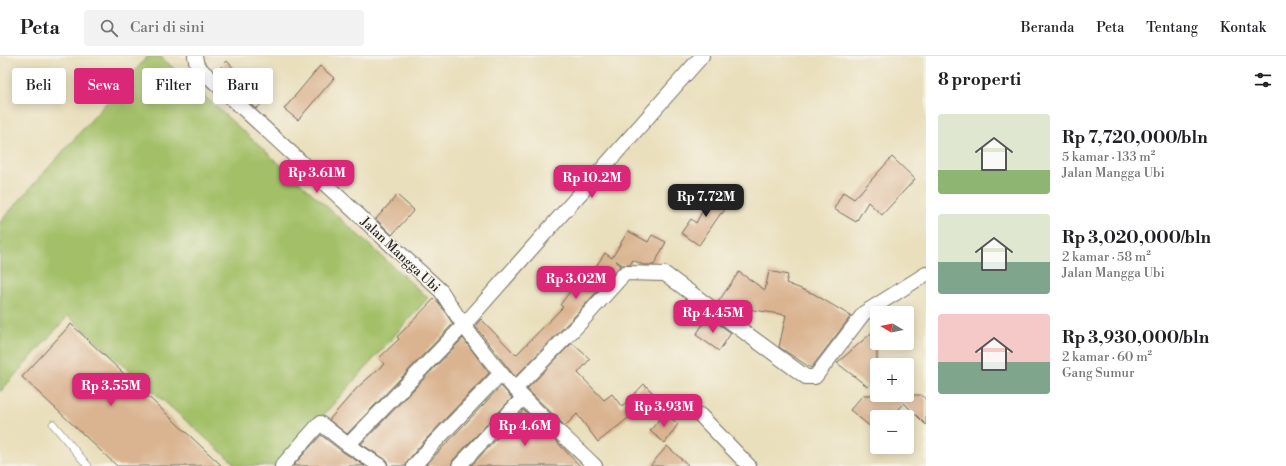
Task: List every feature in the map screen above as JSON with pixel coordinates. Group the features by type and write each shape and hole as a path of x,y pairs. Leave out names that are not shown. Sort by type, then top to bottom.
{"street":[{"name":"Jalan Mangga Ubi","path":"195,56 197,66 441,291 463,326 501,373 519,393 595,466"},
{"path":"348,445 463,326 702,56"},
{"path":"459,466 519,393 625,273 664,274 806,377 815,377 864,312 926,274"},
{"path":"414,466 501,373"},
{"path":"700,415 749,466"},
{"path":"282,466 320,423 348,445 380,466"}],"lane":[{"path":"53,424 88,466"}],"green space":[{"path":"148,56 160,56 173,68 142,68 142,104 205,104 205,97 428,298 278,466 237,466 68,316 0,392 0,222 105,104 134,104 134,72"}],"building":[{"path":"227,61 234,68 220,68"},
{"path":"320,66 334,78 298,120 284,109"},
{"path":"251,104 262,104 256,109"},
{"path":"892,157 915,179 882,215 868,202 856,222 834,209 843,192 854,199"},
{"path":"713,191 730,201 699,245 681,233 691,219 696,223"},
{"path":"397,195 414,210 392,235 376,219"},
{"path":"628,231 648,242 652,235 666,242 654,265 643,265 633,260 630,265 622,265 616,261 621,265 574,317 515,377 475,326 481,319 516,355 563,307 560,305 571,290 577,294 605,253 612,258"},
{"path":"769,271 788,275 786,283 814,294 851,316 811,368 779,347 786,315 722,305 718,302 739,272 765,290"},
{"path":"434,299 439,303 453,324 347,434 329,420 357,388 384,364 379,358 399,339 397,337"},
{"path":"708,316 731,333 719,351 696,335"},
{"path":"71,324 222,466 117,466 22,377"},
{"path":"870,334 870,350 877,350 877,358 870,358 870,384 868,387 837,363"},
{"path":"463,338 489,373 427,438 408,460 406,466 388,466 385,459 361,444"},
{"path":"572,343 590,359 578,373 604,400 612,394 622,407 644,384 656,396 598,442 577,414 565,426 527,389"},
{"path":"501,386 512,398 453,460 451,466 425,466"},
{"path":"863,395 870,395 870,402 914,402 914,395 921,395 926,399 926,425 914,413 914,410 911,410 904,403 898,410 870,410 870,426 850,410"},
{"path":"524,410 552,437 580,466 471,466"},
{"path":"664,413 678,424 665,443 650,431"},
{"path":"321,435 343,452 365,466 293,466"},
{"path":"667,446 689,466 650,466"}]}
